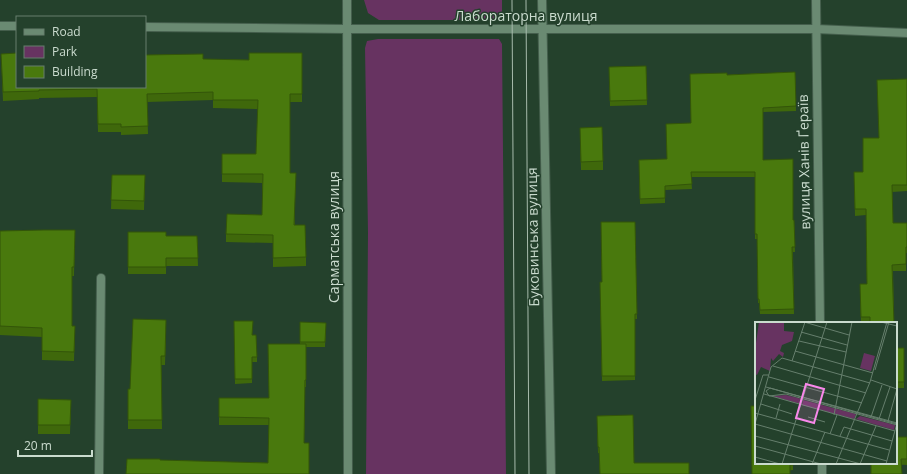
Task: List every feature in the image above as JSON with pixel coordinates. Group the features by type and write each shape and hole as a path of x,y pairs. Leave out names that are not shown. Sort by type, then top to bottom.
{"street":[{"name":"Сарматська вулиця","path":"347,0 348,474"},
{"name":"Буковинська вулиця","path":"542,0 551,474"},
{"name":"вулиця Ханів Ґераїв","path":"816,0 820,322"},
{"path":"0,26 16,26"},
{"name":"Лабораторна вулиця","path":"146,27 347,29 816,29 907,33"},
{"path":"99,474 101,278"}],"green space":[{"path":"364,0 502,0 502,14 499,20 379,20 368,13"},
{"path":"378,39 499,39 502,44 506,474 366,474 368,233 365,48 367,41"}],"building":[{"path":"16,53 16,88 146,88 146,55 203,54 203,59 249,60 249,53 302,53 302,94 290,94 290,173 296,173 294,225 305,225 306,257 273,258 273,235 226,234 227,214 262,215 263,174 222,174 222,154 256,154 258,100 213,100 213,92 147,94 148,126 121,127 121,124 98,124 97,89 3,92 1,54"},
{"path":"646,66 647,100 610,101 609,67"},
{"path":"795,72 796,106 763,108 763,160 793,159 793,220 795,247 792,247 794,309 760,310 758,299 757,234 755,234 755,172 691,172 692,184 665,186 665,198 640,199 639,160 667,159 666,124 691,123 690,74 727,73 727,75"},
{"path":"907,79 907,185 892,185 893,223 907,223 906,264 892,265 894,322 870,322 870,317 861,317 860,284 867,284 866,209 855,209 854,172 863,172 863,138 879,138 877,80"},
{"path":"602,127 603,161 581,162 580,128"},
{"path":"112,175 145,175 144,201 111,200"},
{"path":"601,222 635,222 637,314 635,314 635,376 602,376 600,282 602,282"},
{"path":"75,230 74,267 72,267 72,326 75,326 74,352 42,351 42,328 0,326 0,231"},
{"path":"128,232 166,232 166,236 197,236 198,258 166,258 166,267 128,267"},
{"path":"133,319 166,320 165,356 161,356 162,420 128,420 128,389 130,389"},
{"path":"234,321 253,321 252,335 256,335 257,357 252,357 252,379 235,379"},
{"path":"300,322 326,323 325,342 300,342"},
{"path":"268,344 306,344 304,443 309,443 309,474 126,474 127,459 268,463 269,418 219,417 219,398 269,398"},
{"path":"897,348 904,348 904,382 897,382"},
{"path":"897,382 898,437 907,437 907,459 901,459 902,474 871,474 871,464 897,464"},
{"path":"38,399 71,400 70,425 38,425"},
{"path":"751,406 755,406 755,464 793,465 790,465 790,474 752,474"},
{"path":"633,415 634,463 689,463 689,474 600,474 597,416"}],"tram line":[{"path":"512,0 515,474"},
{"path":"526,0 529,474"}]}
